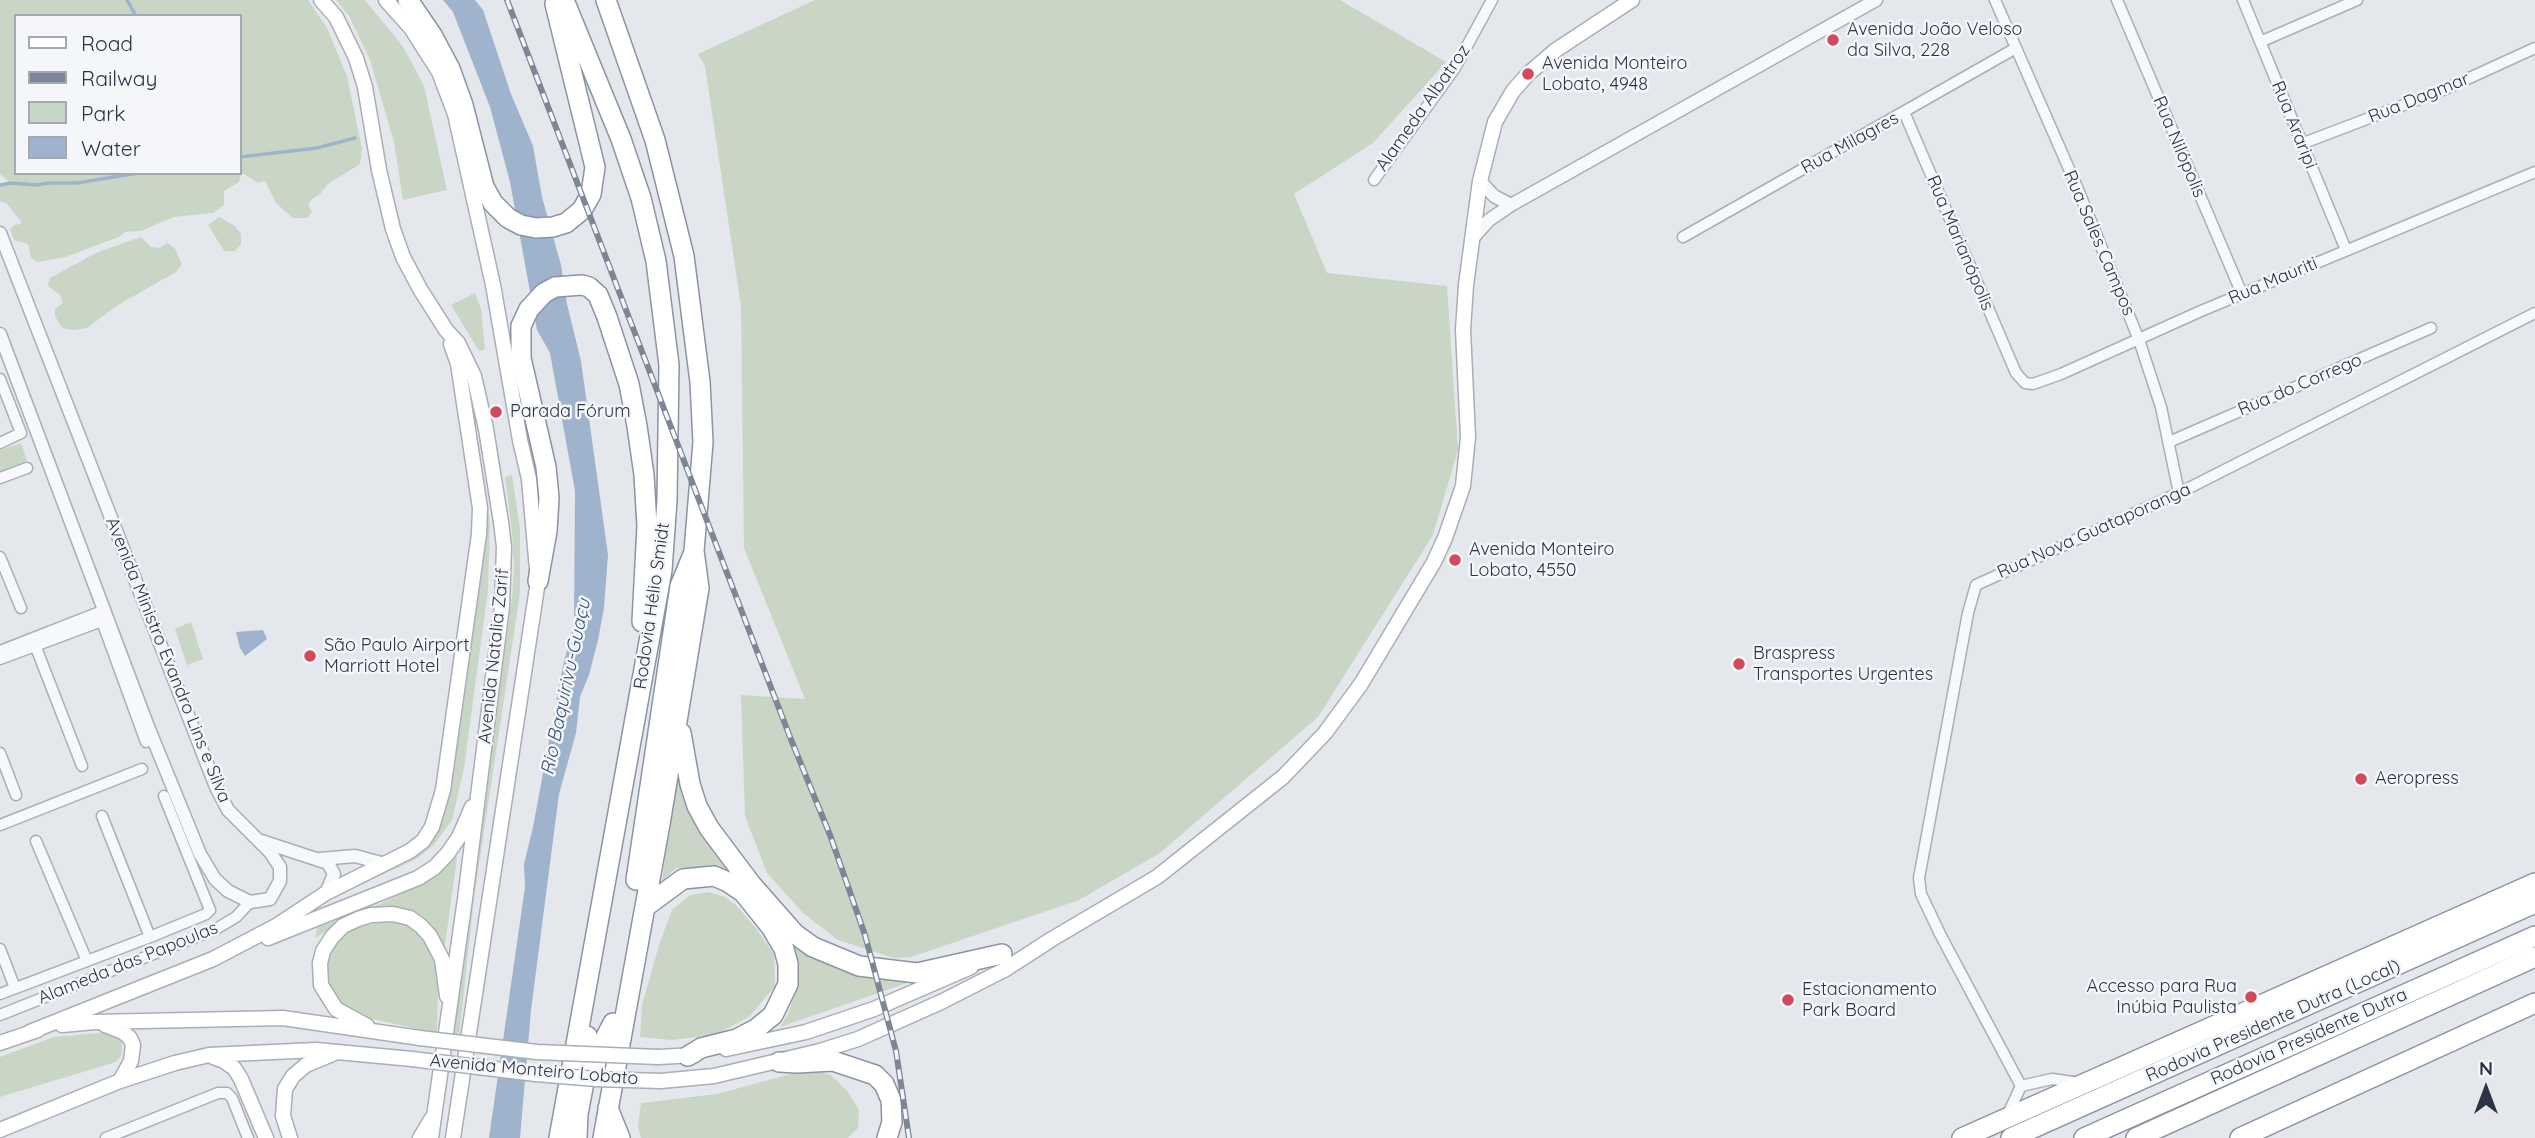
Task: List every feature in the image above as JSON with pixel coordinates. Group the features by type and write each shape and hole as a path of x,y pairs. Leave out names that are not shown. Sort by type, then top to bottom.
{"highway":[{"path":"408,0 432,35 450,69 463,105 484,187 493,203 508,218 521,225 553,227 566,223 582,210 591,194 595,167 553,0"},
{"name":"Rodovia Hélio Smidt","path":"559,1138 662,570 667,500 669,365 656,261 641,198 621,139 564,0"},
{"name":"Rodovia Hélio Smidt","path":"603,1138 699,589 694,551 703,442 700,382 684,256 655,140 606,0"},
{"path":"538,581 547,531 549,498 546,467 521,358 521,326 528,309 544,293 555,287 573,284 589,288 598,295 618,345 637,426 647,526 640,637 641,685"},
{"name":"Rodovia Hélio Smidt","path":"593,1138 643,839 680,586 694,551"},
{"path":"678,718 690,784 697,806 709,828 751,884 795,934 813,947 859,966 917,973 1002,954"},
{"path":"645,907 683,879 714,876 743,892 771,927 786,956 788,984 772,1015 756,1029 737,1039 701,1048 688,1056"},
{"path":"1962,1138 2535,883"},
{"name":"Rodovia Presidente Dutra (Local)","path":"2011,1138 2535,903"},
{"name":"Rodovia Presidente Dutra","path":"2084,1138 2535,936"},
{"name":"Rodovia Presidente Dutra","path":"2136,1138 2535,957"},
{"path":"2239,1138 2535,1003"},
{"path":"578,1138 578,1114 590,1050 581,1015"},
{"path":"578,1138 587,1114 598,1052 613,1023"},
{"path":"779,1062 833,1061 875,1075 884,1084 891,1100 892,1122 887,1138"},
{"path":"608,1108 620,1138"}],"main road":[{"name":"Avenida Natalia Zarif","path":"321,0 336,17 356,58 365,87 379,170 393,229 403,257 420,289 458,344 474,376 493,469 504,547 502,606 481,779 431,1138"},
{"name":"Avenida Natalia Zarif","path":"386,0 411,28 439,72 455,114 493,285 528,479 538,581 453,1138"},
{"name":"Avenida Monteiro Lobato","path":"2,1130 120,1081 209,1055 341,1051 596,1079 660,1081 714,1076 779,1062 858,1039 941,1002 1004,970 1157,877 1283,777 1325,733 1361,684 1434,562 1463,486 1468,448 1468,416 1463,330 1471,240 1480,181 1495,122 1513,91 1528,74 1556,50 1632,0"},
{"path":"30,1032 213,958 276,926 326,893 410,851 423,841 432,827 439,811 479,534 480,508 458,364 446,330"},
{"path":"213,958 226,956 400,887 426,873 448,853 458,837 481,779"},
{"path":"381,1033 336,1009 321,985 319,973 323,951 332,937 343,926 371,915 393,914 410,918 430,936 442,958 450,1016"},
{"name":"Avenida Monteiro Lobato","path":"0,1043 30,1032 71,1023 283,1018 537,1052 688,1056 806,1032 874,1009 1002,954 1052,939"},
{"path":"95,1022 123,1032 130,1038 134,1054 120,1081"},
{"path":"290,1138 283,1116 285,1089 293,1076 306,1065 341,1051"},
{"path":"209,1055 224,1061 242,1079 266,1138"},
{"path":"419,1138 436,1111"}],"street":[{"name":"Alameda Albatroz","path":"1374,180 1455,68 1492,0"},
{"path":"1471,240 1489,220 1511,205 1876,0"},
{"name":"Rua Sales Campos","path":"1996,0 2077,187 2139,340 2161,407 2179,493"},
{"name":"Rua Nilópolis","path":"2117,0 2242,294"},
{"name":"Rua Araripi","path":"2242,0 2346,250"},
{"path":"2260,42 2357,0"},
{"name":"Rua Milagres","path":"1683,237 2017,48"},
{"name":"Rua Dagmar","path":"2301,144 2443,90 2535,48"},
{"name":"Rua Marianópolis","path":"1904,113 2015,373"},
{"name":"Rua Mauriti","path":"2015,373 2025,383 2033,384 2062,374 2242,294 2535,172"},
{"path":"1480,181 1494,196 1511,205"},
{"name":"Avenida Ministro Evandro Lins e Silva","path":"0,233 216,787 228,810 276,860 281,876"},
{"name":"Rua Nova Guataporanga","path":"2021,1086 1921,894 1920,863 1968,612 1976,585 2179,493 2535,313"},
{"name":"Rua do Corrego","path":"2169,442 2431,328"},
{"path":"0,334 200,854 215,879 228,891 250,902 270,899 290,851"},
{"path":"0,379 21,433 0,443"},
{"path":"0,478 27,468"},
{"path":"0,557 21,608"},
{"path":"0,651 105,610"},
{"path":"0,659 94,622 103,624 146,743"},
{"path":"35,645 82,766"},
{"path":"0,753 16,795"},
{"path":"0,825 142,769"},
{"path":"0,994 150,937 210,910 164,796"},
{"path":"102,817 150,937"},
{"path":"258,840 328,863 333,870 333,880 326,893"},
{"path":"36,841 87,961"},
{"path":"320,860 355,856 385,864"},
{"name":"Alameda das Papoulas","path":"0,1015 216,929 236,917 250,902"},
{"path":"0,949 15,988"},
{"path":"2006,1118 2021,1086 2052,1079 2084,1083"},
{"path":"106,1138 218,1093 227,1093 232,1098 247,1138"}],"green space":[{"path":"0,0 308,0 327,28 347,76 362,149 360,164 328,184 312,199 308,205 312,212 307,218 293,218 276,203 265,181 258,183 242,173 242,14 14,14 14,175 240,175 239,182 224,191 224,205 213,213 173,217 141,231 125,232 119,237 65,257 37,262 31,258 28,244 14,240 10,229 21,224 21,221 7,204 0,201 0,185 7,186 12,181 9,182 0,174"},
{"path":"336,0 365,0 404,48 424,86 447,190 403,200 394,142 370,60 349,16"},
{"path":"815,0 1340,0 1446,62 1373,143 1294,194 1327,273 1447,286 1458,450 1433,535 1318,717 1160,853 1079,900 911,957 894,958 838,940 803,913 767,873 745,816 741,695 805,699 744,548 741,306 705,66 698,54"},
{"path":"219,217 235,226 241,234 241,244 235,251 224,251 208,225"},
{"path":"141,237 151,247 159,248 168,243 175,249 182,264 176,272 118,305 87,328 62,328 55,316 55,309 63,303 60,295 48,286 50,278 98,252"},
{"path":"475,293 481,309 485,349 479,351 451,305"},
{"path":"475,442 482,468 490,524 488,590 464,768 452,820 433,846 416,859 309,909 435,831 441,821 447,797 487,508"},
{"path":"21,443 27,461 0,471 0,450"},
{"path":"512,475 520,528 520,593 474,898 459,1037 452,1036 512,597 512,531 505,477"},
{"path":"191,622 203,659 187,665 175,629"},
{"path":"678,774 691,808 826,955 933,974 780,1027 788,1014 797,987 797,968 709,867 676,868 662,881"},
{"path":"454,853 457,858 444,952 431,927 419,918 342,921 315,938 317,928 380,904 423,882"},
{"path":"708,892 725,897 737,906 758,931 774,955 775,986 750,1016 723,1031 671,1040 640,1037 642,1005 672,910 690,895"},
{"path":"395,921 417,930 434,955 438,979 437,1033 363,1017 344,1007 333,996 327,983 329,956 341,937 360,925"},
{"path":"111,1032 121,1040 121,1056 116,1062 0,1097 0,1057 54,1037"},
{"path":"809,1069 831,1075 848,1092 859,1110 858,1128 848,1138 641,1138 638,1127 641,1103 717,1094"}],"water":[{"name":"Rio Baquirivu-Guaçu","path":"443,0 475,0 483,10 511,94 533,146 542,197 561,265 581,361 608,555 604,608 598,640 580,697 576,733 559,794 531,1010 520,1138 489,1138 525,887 524,864 563,666 574,624 575,491 550,353 537,330 510,182 490,107 453,12"},
{"path":"263,630 267,639 245,656 236,632"}],"waterway":[{"path":"127,0 135,14"},
{"path":"242,157 317,148 355,138"},
{"path":"0,185 77,183 126,175"}],"railway":[{"path":"507,0 830,835 865,935 896,1051 909,1138"}],"place":[{"name":"Avenida João Veloso da Silva, 228","path":"1833,40"},
{"name":"Avenida Monteiro Lobato, 4948","path":"1528,74"},
{"name":"Parada Fórum","path":"496,412"},
{"name":"Avenida Monteiro Lobato, 4550","path":"1455,560"},
{"name":"São Paulo Airport Marriott Hotel","path":"310,656"},
{"name":"Braspress Transportes Urgentes","path":"1739,664"},
{"name":"Aeropress","path":"2361,779"},
{"name":"Accesso para Rua Inúbia Paulista","path":"2251,997"},
{"name":"Estacionamento Park Board","path":"1788,1000"}]}
